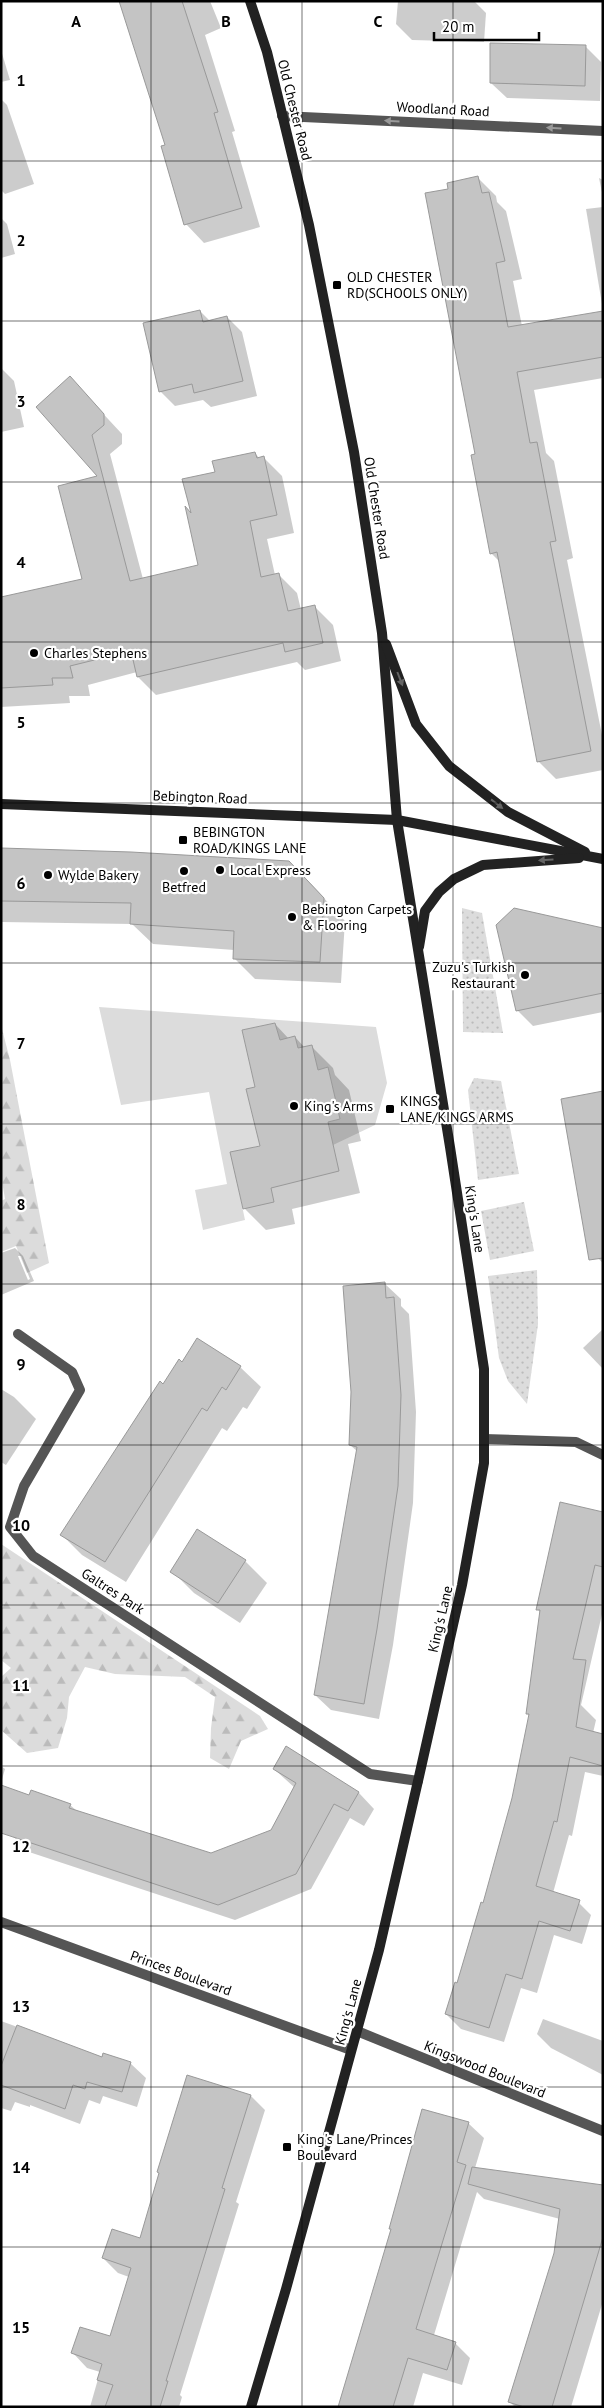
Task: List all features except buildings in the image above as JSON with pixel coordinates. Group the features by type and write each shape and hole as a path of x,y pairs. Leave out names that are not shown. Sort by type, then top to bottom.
{"main road":[{"name":"Old Chester Road","path":"250,1 267,52 309,225 354,452 382,633 396,820"},
{"path":"382,633 416,724 450,766 508,812 599,858"},
{"name":"Bebington Road","path":"1,804 396,820"},
{"path":"396,820 599,858"},
{"name":"King's Lane","path":"251,2407 286,2289 379,1950 462,1585 484,1463 484,1369 450,1147 396,820"},
{"path":"417,955 425,911 439,892 454,879 483,865 599,858"}],"street":[{"name":"Woodland Road","path":"282,116 603,131"},
{"name":"Galtres Park","path":"18,1334 72,1372 80,1390 24,1486 10,1527 34,1556 370,1774 418,1781"},
{"path":"484,1439 576,1442 603,1455"},
{"name":"Princes Boulevard","path":"1,1922 352,2050"},
{"name":"Kingswood Boulevard","path":"357,2031 603,2131"}],"green space":[{"path":"462,908 482,913 503,1033 463,1032"},
{"path":"99,1007 376,1027 387,1083 375,1125 333,1145 328,1122 340,1119 328,1067 318,1070 312,1045 298,1048 295,1036 280,1040 275,1023 242,1030 255,1087 246,1089 256,1129 266,1144 231,1153 245,1220 203,1230 195,1190 227,1184 209,1092 121,1105"},
{"path":"1,1025 10,1060 49,1263 27,1273 16,1246 1,1252 1,1201 5,1199 1,1175"},
{"path":"474,1078 501,1081 519,1174 478,1180 468,1090"},
{"path":"524,1202 534,1251 490,1260 481,1211"},
{"path":"537,1270 538,1324 527,1404 508,1381 499,1358 488,1276"},
{"path":"1,1544 260,1716 268,1729 241,1741 229,1769 210,1758 215,1697 185,1677 115,1674 85,1667 69,1697 67,1718 58,1748 27,1753 1,1730 1,1677 11,1668 1,1660"}],"place":[{"name":"OLD CHESTER RD(SCHOOLS ONLY)","path":"337,285"},
{"name":"Charles Stephens","path":"34,653"},
{"name":"BEBINGTON ROAD/KINGS LANE","path":"183,840"},
{"name":"Local Express","path":"220,870"},
{"name":"Betfred","path":"184,871"},
{"name":"Wylde Bakery","path":"48,875"},
{"name":"Bebington Carpets & Flooring","path":"292,917"},
{"name":"Zuzu's Turkish Restaurant","path":"525,975"},
{"name":"King's Arms","path":"294,1106"},
{"name":"KINGS LANE/KINGS ARMS","path":"390,1109"},
{"name":"King's Lane/Princes Boulevard","path":"287,2147"}]}
